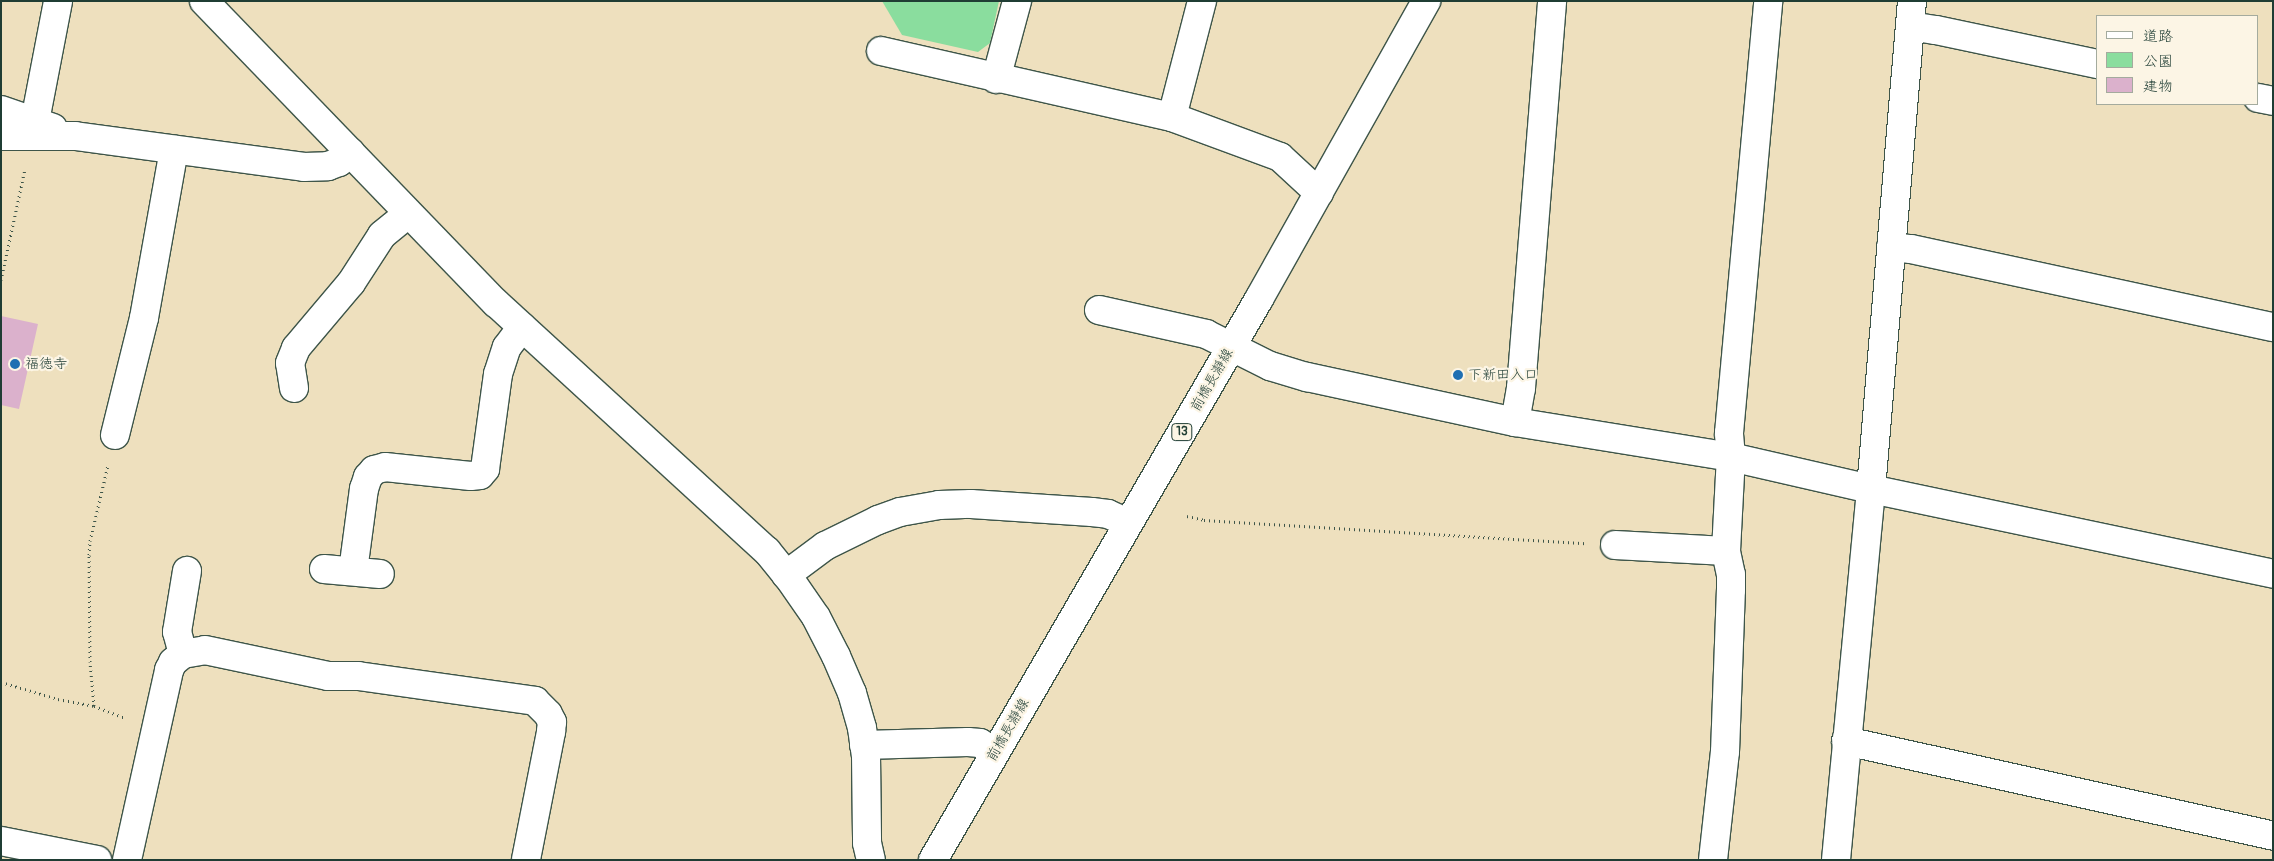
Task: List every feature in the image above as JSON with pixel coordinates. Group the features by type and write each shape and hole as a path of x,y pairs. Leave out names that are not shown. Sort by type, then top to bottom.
{"street":[{"path":"34,129 58,1"},
{"path":"204,1 408,214 522,327 767,551 786,575 816,617 852,693 864,745 867,844 871,860"},
{"path":"996,79 1017,1"},
{"path":"1172,117 1202,1"},
{"name":"前橋長瀞線","path":"933,860 1232,346 1426,1"},
{"path":"1515,422 1521,388 1552,1"},
{"path":"1713,860 1725,752 1728,685 1731,576 1726,550 1731,457 1730,433 1768,1"},
{"path":"1836,860 1846,741 1872,489 1911,14 1936,30 2096,64"},
{"path":"881,51 996,79 1172,117 1280,157 1319,193"},
{"path":"2259,98 2273,101"},
{"path":"1,110 34,129 174,150 318,167 339,162 350,152"},
{"path":"1,136 34,129"},
{"path":"116,435 144,318 174,150"},
{"path":"294,388 290,363 296,348 351,283 382,235 408,214"},
{"path":"1891,247 1911,249 2273,327"},
{"path":"1099,310 1206,334 1270,366 1307,377 1515,422 1731,457 1872,489 2273,574"},
{"path":"324,569 366,573 364,489 368,477 374,470 385,467 471,476 480,475 485,469 500,367 511,339 522,327"},
{"path":"786,575 825,546 878,520 900,512 939,505 970,504 1092,512 1108,514 1128,523"},
{"path":"1615,545 1726,550"},
{"path":"183,654 177,632 187,571"},
{"path":"127,860 157,728 165,681 173,662 183,654 189,651 205,650 328,676 358,676 535,702 548,714 552,722 526,860"},
{"path":"1846,741 2273,836"},
{"path":"864,745 968,742 980,744 995,752"},
{"path":"1,841 97,860"}],"path":[{"path":"1,280 34,129"},
{"path":"94,706 90,662 90,541 116,435"},
{"path":"1187,516 1204,520 1615,545"},
{"path":"1,682 58,700 94,706 157,728"}],"green space":[{"path":"882,1 999,1 990,43 978,52 902,35"}],"building":[{"name":"福徳寺","path":"1,316 38,324 19,409 1,405"}],"place":[{"name":"福徳寺","path":"15,364"},
{"name":"下新田入口","path":"1458,375"}]}
